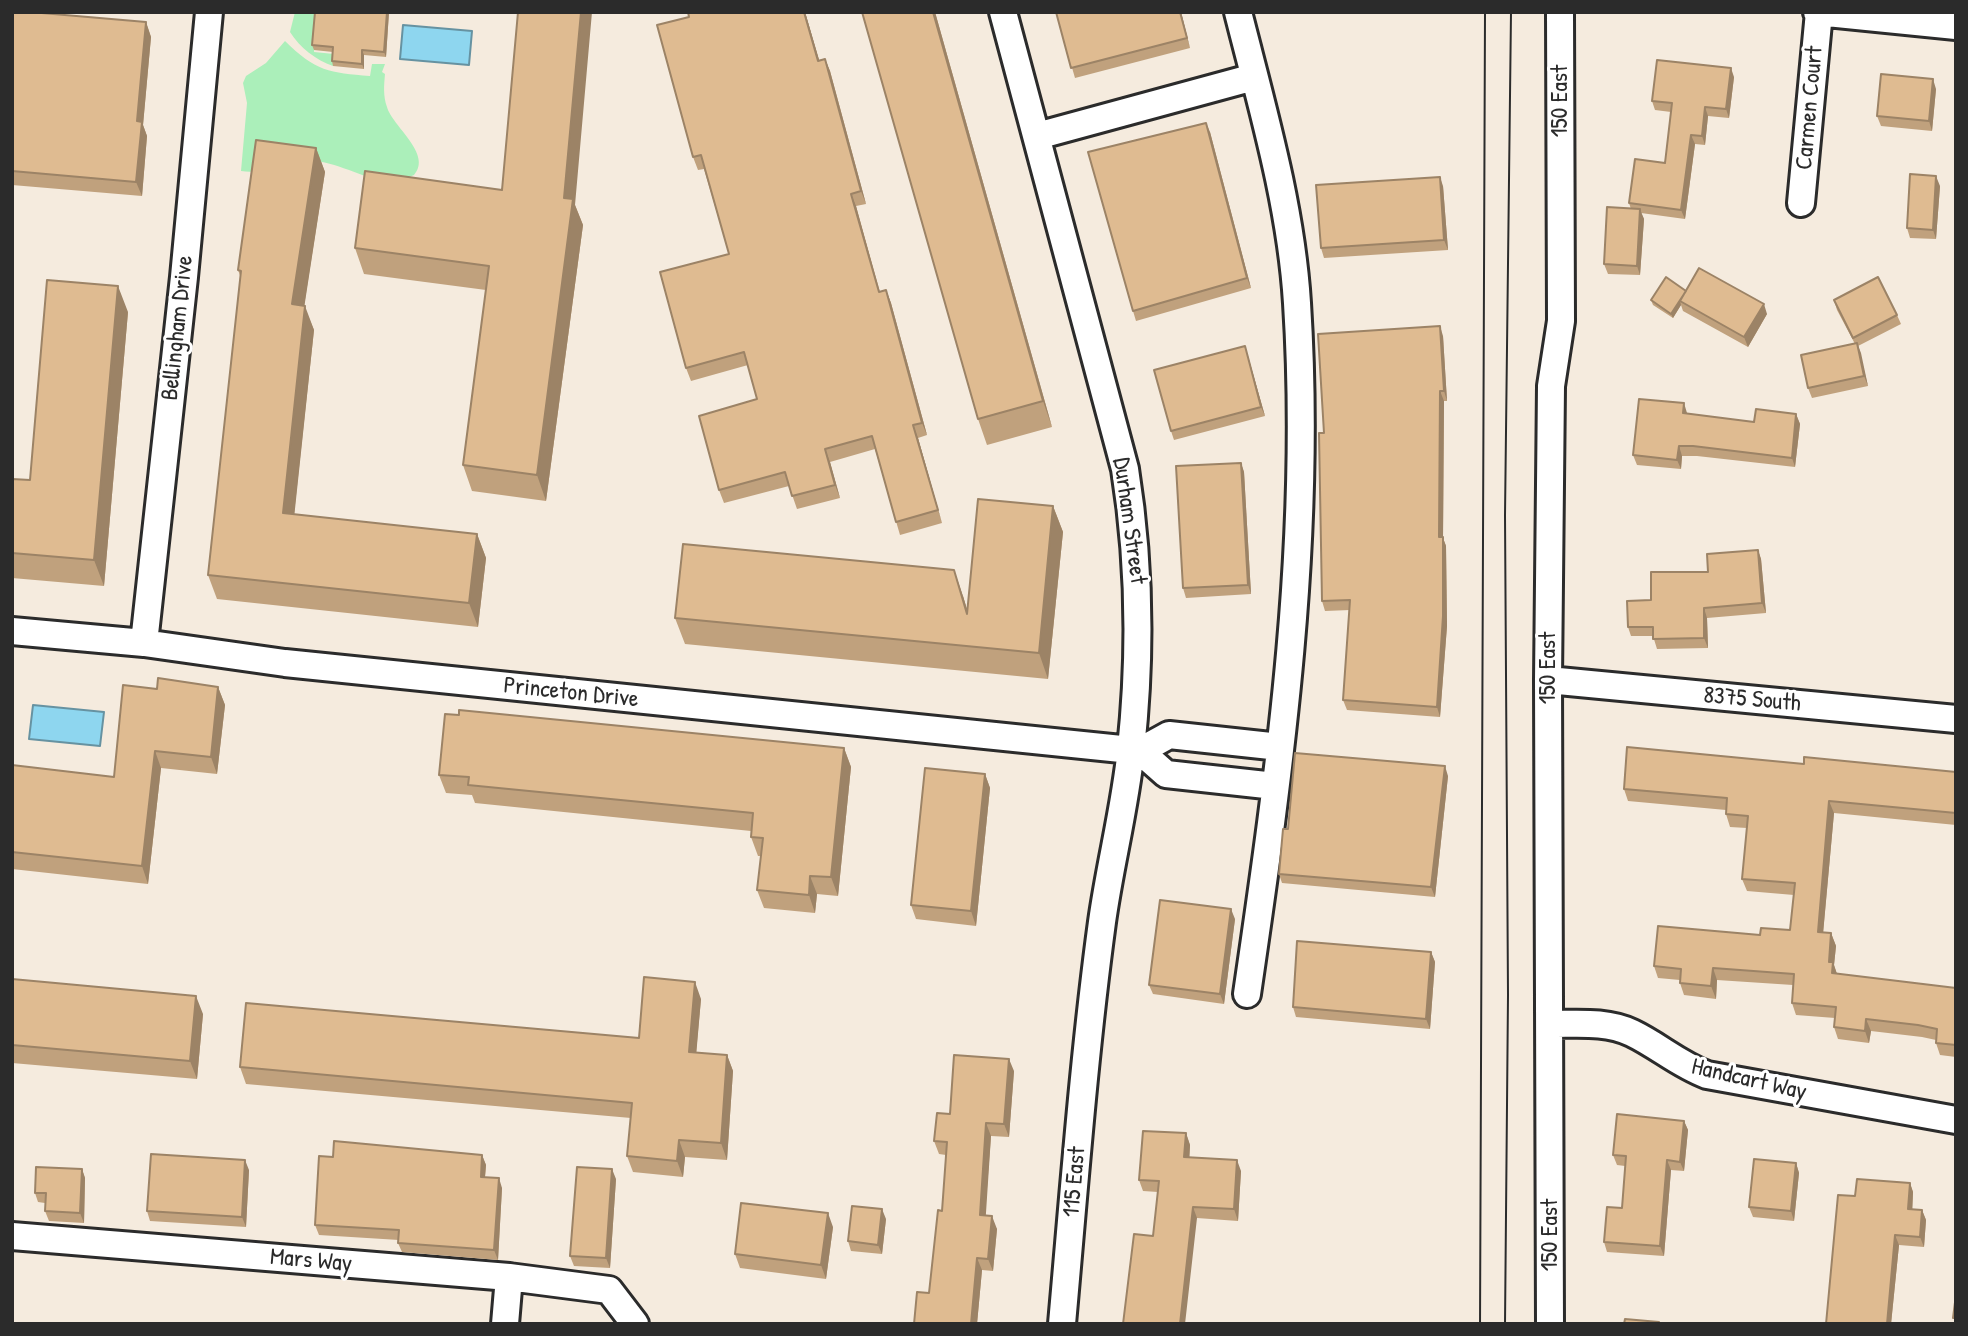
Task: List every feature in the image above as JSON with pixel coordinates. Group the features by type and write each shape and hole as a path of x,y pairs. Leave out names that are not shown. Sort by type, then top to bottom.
{"street":[{"name":"Bellingham Drive","path":"144,643 209,12"},
{"name":"Durham Street","path":"1003,12 1125,469 1136,536 1140,605 1136,751 1103,919 1088,1041"},
{"path":"1238,12 1293,262 1301,385 1298,570 1280,747 1247,994"},
{"name":"150 East","path":"1550,1324 1551,386 1562,321 1560,12"},
{"path":"1818,12 1956,26"},
{"name":"Carmen Court","path":"1801,203 1818,12"},
{"path":"1037,136 1254,77"},
{"name":"Princeton Drive","path":"12,631 144,643 285,663 1136,751"},
{"name":"8375 South","path":"1549,680 1956,719"},
{"path":"1275,786 1166,774 1136,751 1169,735 1280,747"},
{"name":"Handcart Way","path":"1552,1024 1614,1026 1633,1033 1682,1066 1707,1075 1956,1120"},
{"name":"115 East","path":"1062,1324 1088,1041"},
{"name":"Mars Way","path":"12,1236 509,1278 609,1290 635,1324"},
{"path":"505,1324 509,1278"}],"green space":[{"path":"295,12 317,12 314,52 334,54 333,66 309,53 294,38 290,32"},
{"path":"285,41 305,59 333,72 370,76 372,64 385,64 382,72 385,74 384,90 390,115 410,140 419,158 414,175 401,179 376,179 315,161 260,171 241,171 247,103 243,83 246,76 266,63"}],"water":[{"path":"403,25 472,31 469,65 400,59"},
{"path":"33,705 104,712 100,746 29,739"}],"building":[{"path":"12,12 146,22 137,121 142,122 136,182 12,171"},
{"path":"315,12 387,12 384,52 362,50 362,64 332,61 333,47 312,45"},
{"path":"518,12 581,12 564,198 573,199 537,475 463,465 489,266 355,248 365,171 502,190"},
{"path":"688,12 804,12 818,61 825,59 861,191 851,194 879,292 886,290 922,423 913,425 938,510 896,522 872,436 825,449 835,485 792,496 785,472 719,490 699,416 757,399 744,352 686,368 660,272 729,254 701,155 693,157 657,25 689,17"},
{"path":"862,12 933,12 1043,401 978,419"},
{"path":"1056,12 1180,12 1187,38 1071,68"},
{"path":"1657,60 1731,68 1726,109 1705,107 1702,136 1691,135 1681,210 1629,203 1635,159 1665,163 1672,103 1652,101"},
{"path":"1881,74 1933,79 1929,121 1877,116"},
{"path":"1206,123 1247,278 1133,311 1088,152"},
{"path":"256,140 316,148 292,304 305,306 283,513 477,534 469,603 208,575 241,271 238,270"},
{"path":"1910,174 1936,176 1933,230 1907,228"},
{"path":"1440,177 1444,240 1321,248 1316,185"},
{"path":"1607,207 1640,209 1637,266 1604,264"},
{"path":"1699,268 1764,304 1744,337 1680,301"},
{"path":"1666,277 1686,291 1671,314 1651,300"},
{"path":"1878,277 1897,315 1853,338 1834,300"},
{"path":"47,280 118,286 94,560 12,553 12,479 30,480"},
{"path":"1440,326 1444,391 1440,391 1439,537 1443,537 1443,616 1437,707 1343,700 1350,600 1322,601 1319,433 1324,433 1318,334"},
{"path":"1857,343 1864,376 1808,388 1801,355"},
{"path":"1245,346 1261,407 1171,431 1154,370"},
{"path":"1639,399 1684,403 1683,413 1754,422 1756,409 1796,414 1792,458 1693,446 1679,446 1677,460 1633,455"},
{"path":"1241,463 1248,585 1183,588 1176,466"},
{"path":"978,499 1053,506 1039,653 675,618 683,544 954,570 967,614"},
{"path":"1758,550 1762,603 1704,608 1704,638 1653,639 1653,627 1628,627 1627,601 1651,600 1651,572 1708,572 1707,554"},
{"path":"158,678 218,687 211,757 155,751 142,866 12,852 12,765 114,777 123,685 157,689"},
{"path":"459,710 844,748 831,877 810,876 809,895 757,890 763,838 751,837 753,813 468,785 469,777 439,775 445,714 459,715"},
{"path":"1627,747 1804,764 1804,757 1956,772 1956,813 1829,801 1818,932 1831,933 1829,962 1833,962 1832,973 1956,988 1956,1045 1936,1043 1937,1029 1918,1025 1866,1019 1865,1031 1834,1027 1836,1007 1792,1003 1794,974 1713,968 1711,986 1680,983 1681,969 1654,966 1658,926 1760,935 1761,928 1790,930 1795,883 1742,879 1748,816 1726,814 1727,798 1624,789"},
{"path":"1295,753 1445,766 1431,887 1279,874 1283,829 1288,829"},
{"path":"925,768 985,774 971,911 911,905"},
{"path":"1160,900 1231,909 1220,994 1149,985"},
{"path":"1297,941 1431,952 1426,1019 1293,1007"},
{"path":"644,977 695,982 689,1052 727,1055 721,1143 679,1140 677,1161 627,1156 632,1103 240,1067 246,1003 639,1038"},
{"path":"12,979 196,996 190,1061 12,1045"},
{"path":"954,1055 1009,1059 1004,1124 986,1123 980,1215 992,1216 988,1259 977,1258 971,1324 914,1324 917,1292 929,1293 938,1210 942,1211 947,1142 934,1141 937,1113 950,1114"},
{"path":"1617,1114 1684,1121 1680,1162 1667,1160 1660,1246 1604,1242 1607,1207 1622,1208 1626,1156 1613,1155"},
{"path":"1143,1131 1186,1133 1184,1157 1237,1160 1234,1209 1193,1207 1180,1324 1123,1324 1134,1234 1153,1236 1159,1181 1139,1180"},
{"path":"334,1141 482,1155 481,1177 499,1178 494,1250 398,1243 399,1230 315,1225 319,1156 333,1157"},
{"path":"151,1154 245,1160 242,1217 147,1211"},
{"path":"1754,1159 1796,1163 1791,1211 1749,1207"},
{"path":"36,1167 82,1169 80,1213 45,1211 46,1193 35,1193"},
{"path":"577,1167 612,1169 606,1258 570,1256"},
{"path":"1857,1179 1910,1183 1908,1209 1922,1210 1920,1237 1895,1235 1887,1324 1826,1324 1838,1195 1855,1196"},
{"path":"741,1203 828,1213 821,1265 735,1254"},
{"path":"852,1206 882,1209 878,1245 848,1241"},
{"path":"1956,1294 1956,1318 1953,1318"},
{"path":"1625,1319 1659,1322 1659,1324 1624,1324"}],"tram line":[{"path":"1480,1324 1485,12"},
{"path":"1505,1324 1508,995 1505,515 1511,12"}]}
